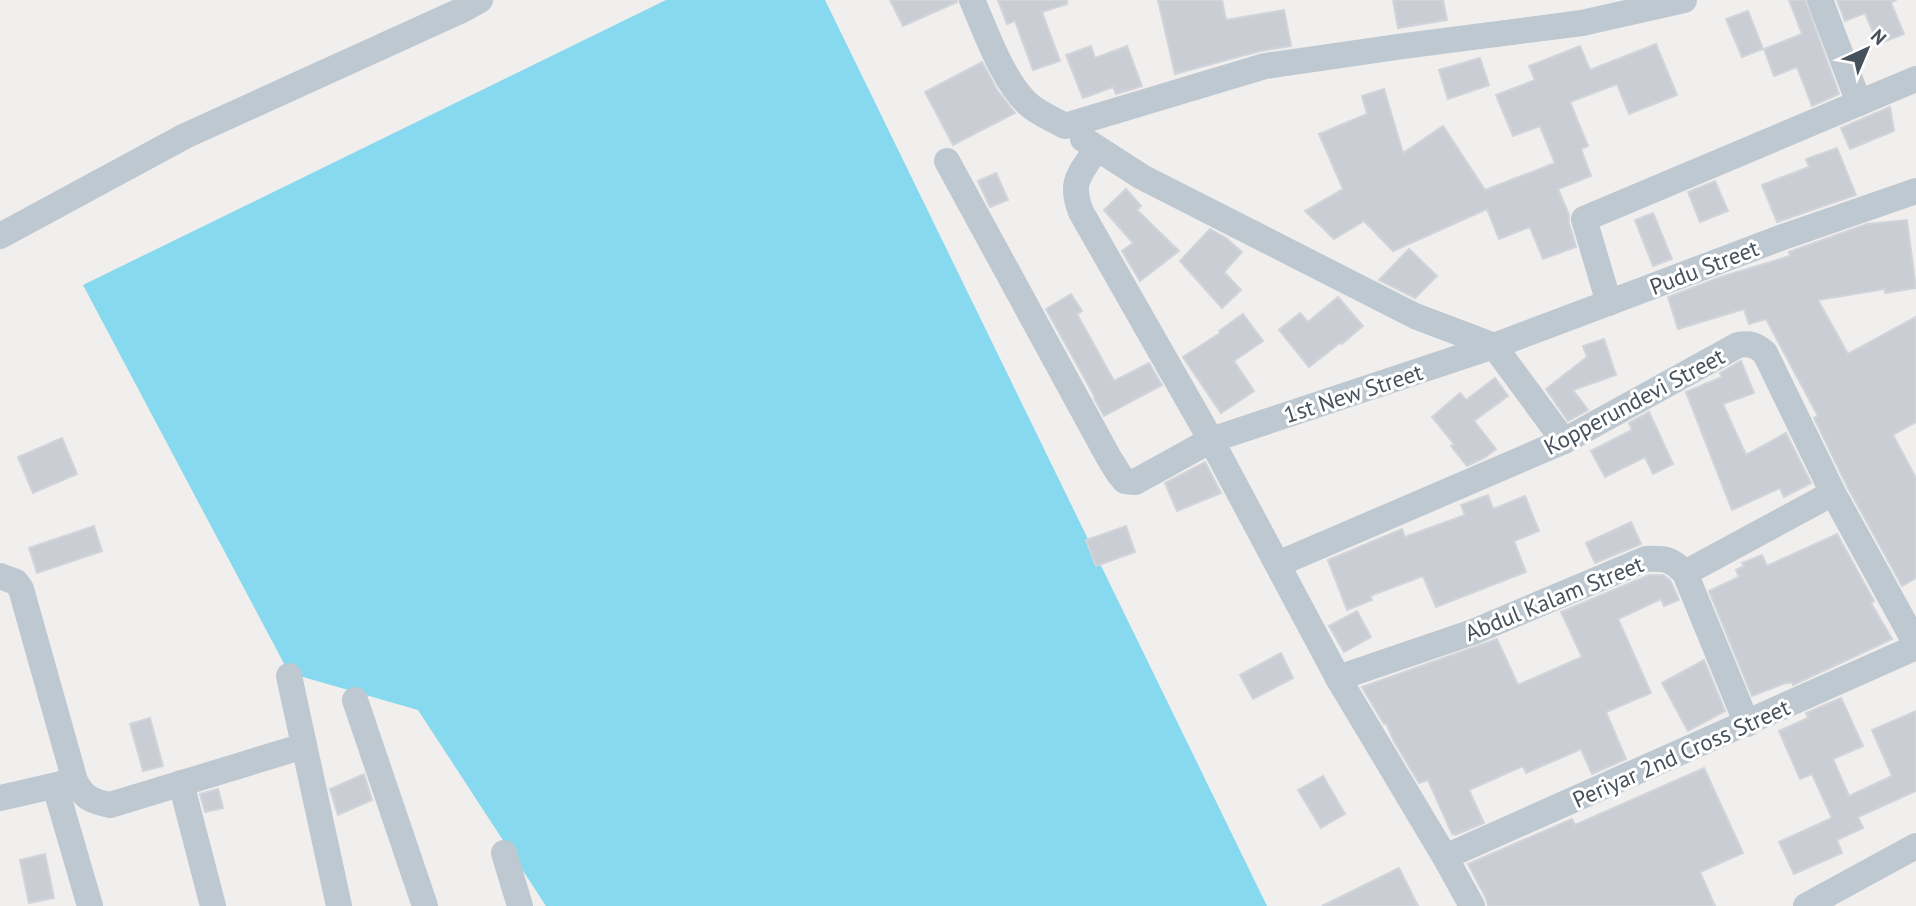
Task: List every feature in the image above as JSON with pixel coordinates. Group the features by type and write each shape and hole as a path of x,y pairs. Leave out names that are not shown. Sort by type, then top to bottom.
{"street":[{"path":"0,236 185,136 480,0"},
{"path":"972,0 1003,70 1027,104 1065,125 1096,149 1142,177 1415,316 1494,346 1564,441"},
{"path":"1065,125 1265,66 1582,23 1684,0"},
{"path":"1821,0 1859,103"},
{"path":"1609,303 1584,219 1916,79"},
{"path":"1096,149 1076,181 1075,197 1082,212 1211,440 1338,677 1472,906"},
{"name":"1st New Street","path":"947,161 1125,481 1135,482 1211,440 1494,346"},
{"name":"Pudu Street","path":"1494,346 1783,237 1916,191"},
{"name":"Kopperundevi Street","path":"1278,564 1564,441 1738,345 1748,343 1758,346 1765,353 1833,493 1916,645"},
{"path":"1747,724 1685,573 1833,493"},
{"name":"Abdul Kalam Street","path":"1338,677 1473,632 1646,559 1661,558 1674,562 1685,573"},
{"path":"0,576 16,582 21,589 90,906"},
{"name":"Periyar 2nd Cross Street","path":"1445,857 1747,724 1916,645"},
{"path":"289,676 340,906"},
{"path":"355,700 425,906"},
{"path":"0,798 65,784 94,801 110,805 304,746"},
{"path":"181,783 214,906"},
{"path":"1806,906 1916,845"},
{"path":"504,853 520,906"}],"water":[{"path":"666,0 825,0 1267,906 546,906 418,710 289,673 83,285"}],"building":[{"path":"890,0 957,0 957,2 903,26"},
{"path":"998,0 1067,0 1067,4 1042,12 1060,61 1033,70 1015,21 1007,24"},
{"path":"1158,0 1222,0 1226,20 1284,10 1291,46 1260,51 1175,74"},
{"path":"1393,0 1443,0 1447,20 1398,28"},
{"path":"1789,0 1805,0 1839,94 1812,106 1797,67 1774,76 1764,49 1802,34"},
{"path":"1837,0 1896,0 1891,3 1904,34 1878,44 1865,13 1845,21"},
{"path":"1748,11 1763,49 1742,57 1726,19"},
{"path":"1656,44 1677,95 1629,114 1617,84 1570,102 1588,146 1581,149 1591,176 1558,189 1569,215 1576,247 1543,259 1530,227 1499,239 1487,209 1393,251 1364,221 1334,239 1305,211 1343,189 1319,134 1367,114 1362,96 1384,89 1403,153 1443,126 1485,190 1555,163 1540,126 1513,136 1496,95 1535,80 1529,66 1580,46 1590,70"},
{"path":"1091,46 1095,58 1127,46 1142,86 1116,94 1113,87 1083,98 1066,55"},
{"path":"1480,58 1489,85 1448,99 1439,70"},
{"path":"982,62 997,90 1015,113 953,145 925,92"},
{"path":"1890,107 1894,131 1850,149 1841,128"},
{"path":"1837,148 1856,195 1777,222 1762,185 1809,167 1806,159"},
{"path":"996,173 1008,200 990,207 978,181"},
{"path":"1715,181 1728,211 1700,222 1688,192"},
{"path":"1126,189 1141,206 1137,210 1179,251 1140,281 1122,251 1133,243 1104,210"},
{"path":"1653,213 1672,259 1653,266 1635,220"},
{"path":"1907,220 1916,288 1885,293 1885,289 1818,300 1848,354 1916,317 1916,422 1893,435 1916,478 1916,578 1902,586 1847,486 1814,418 1818,416 1766,319 1749,324 1744,309 1678,329 1668,297 1790,256 1789,252 1867,224"},
{"path":"1210,229 1242,252 1224,272 1241,290 1222,308 1180,261"},
{"path":"1409,249 1437,276 1415,298 1379,280"},
{"path":"1071,294 1082,311 1077,314 1114,381 1149,363 1162,385 1104,416 1046,309"},
{"path":"1338,297 1363,326 1309,367 1279,330 1300,313 1308,322"},
{"path":"1243,314 1263,341 1234,361 1254,391 1221,413 1183,357"},
{"path":"1604,339 1616,375 1573,390 1588,410 1568,421 1546,389 1587,357 1583,346"},
{"path":"1741,361 1754,393 1723,404 1746,455 1786,433 1811,483 1784,497 1780,488 1732,510 1686,392 1722,377 1720,373"},
{"path":"1495,378 1508,396 1474,421 1496,449 1467,466 1451,446 1454,444 1432,417 1460,393 1466,400"},
{"path":"1649,412 1673,464 1653,474 1645,457 1605,477 1591,451 1632,430 1629,423"},
{"path":"62,438 77,474 33,493 18,457"},
{"path":"1205,462 1221,493 1177,511 1165,483"},
{"path":"1488,495 1493,509 1525,496 1539,531 1514,541 1526,572 1436,607 1423,576 1370,596 1372,600 1347,610 1328,560 1402,529 1405,537 1465,515 1461,505"},
{"path":"1631,522 1641,544 1595,563 1586,543"},
{"path":"94,526 102,551 37,573 29,548"},
{"path":"1126,526 1135,552 1096,566 1086,540"},
{"path":"1837,534 1892,639 1793,685 1788,682 1752,696 1709,591 1739,577 1736,570 1744,566 1742,563 1762,555 1767,566"},
{"path":"1649,575 1663,575 1670,580 1679,600 1664,606 1661,599 1618,619 1651,693 1606,712 1626,759 1592,774 1581,749 1526,773 1523,766 1469,790 1484,823 1452,834 1428,780 1419,783 1386,723 1384,724 1362,687 1497,639 1518,685 1582,657 1561,612"},
{"path":"1357,611 1371,637 1344,652 1329,626"},
{"path":"1281,653 1293,678 1253,699 1240,675"},
{"path":"1704,660 1725,711 1688,731 1662,683"},
{"path":"1841,698 1863,746 1833,759 1849,796 1892,776 1872,730 1916,711 1916,791 1858,817 1863,828 1837,840 1842,853 1794,874 1779,842 1832,818 1812,774 1800,779 1779,731 1808,718 1806,713"},
{"path":"150,718 163,766 143,771 130,724"},
{"path":"1704,768 1743,853 1700,872 1715,906 1488,906 1468,864 1572,819 1575,825"},
{"path":"364,774 372,800 338,815 330,789"},
{"path":"1323,776 1345,814 1321,828 1298,790"},
{"path":"218,789 223,808 205,812 200,794"},
{"path":"45,854 54,898 29,903 20,860"},
{"path":"1399,868 1418,906 1322,906"}]}
